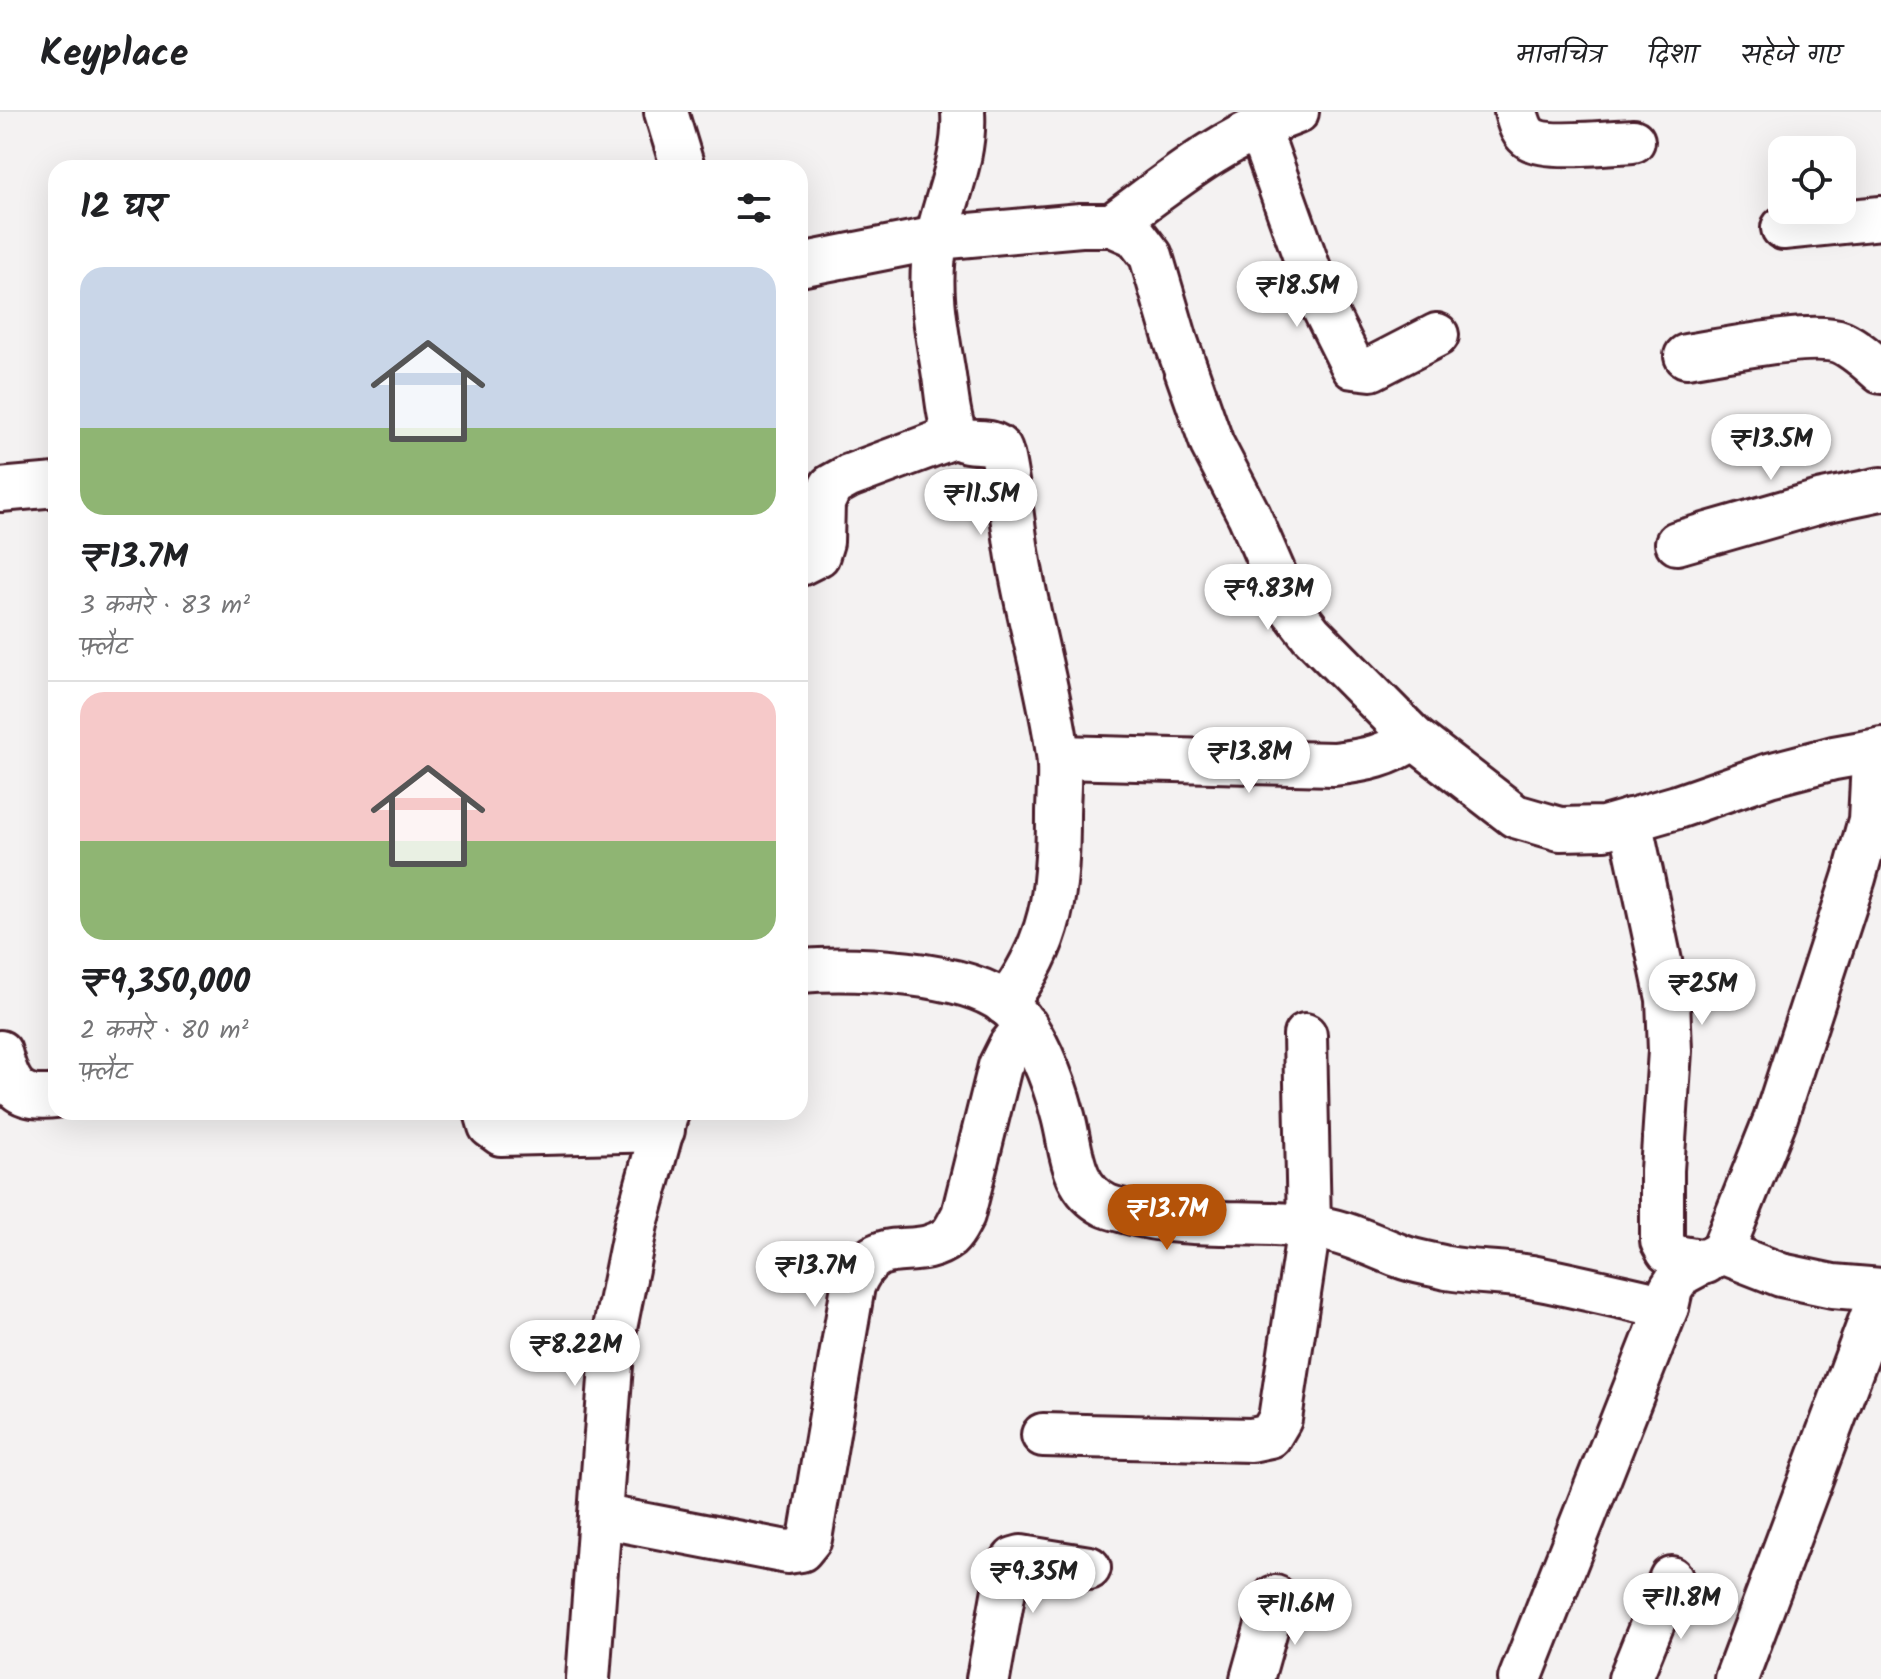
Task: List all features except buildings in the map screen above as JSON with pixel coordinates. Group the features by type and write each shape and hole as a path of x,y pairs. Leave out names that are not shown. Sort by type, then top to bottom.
{"street":[{"path":"666,112 681,160"},
{"path":"600,1516 787,1552 801,1550 810,1539 853,1286 859,1270 869,1259 885,1251 927,1247 950,1236 963,1215 1000,1066 1010,1046 1023,981 1041,947 1053,906 1058,855 1059,757 1024,591 1007,494 1004,456 998,446 985,442 964,443 956,436 932,296 932,268 937,238 958,169 964,130 963,112"},
{"path":"1112,225 1210,152 1258,126 1297,112"},
{"path":"1516,112 1521,129 1531,139 1548,144 1633,141"},
{"path":"1258,126 1322,305 1353,367 1371,369 1437,335"},
{"path":"1783,228 1881,218"},
{"path":"808,263 937,238 1081,225 1112,225 1135,235 1151,256 1176,341 1212,444 1249,515 1287,603 1311,634 1414,738 1515,816 1560,829 1604,828 1769,775 1880,749"},
{"path":"1686,356 1816,337 1840,342 1862,355 1881,372"},
{"path":"808,560 818,555 822,542 823,503 831,486 849,476 956,436"},
{"path":"0,490 48,486"},
{"path":"1677,543 1823,501 1881,489"},
{"path":"1059,757 1334,764 1367,760 1392,752 1414,738"},
{"path":"1520,1679 1667,1307 1671,1289 1681,1274 1714,1257 1775,1120 1854,878 1870,820 1873,761 1880,749"},
{"path":"1630,820 1668,999 1670,1051 1662,1170 1662,1241 1668,1252 1676,1257 1714,1257 1833,1286 1881,1291 1736,1679"},
{"path":"808,970 917,975 982,990 1016,1015 1055,1091 1072,1166 1085,1189 1105,1205 1142,1216 1195,1222 1309,1227 1365,1242 1404,1258 1451,1269 1528,1276 1667,1307"},
{"path":"1043,1435 1251,1440 1270,1436 1280,1419 1309,1227 1305,1035"},
{"path":"0,1052 6,1077 19,1093 38,1099 48,1097"},
{"path":"488,1120 490,1126 501,1134 665,1121 636,1224 613,1338 588,1679"},
{"path":"988,1679 1008,1567 1014,1559 1021,1557 1089,1568"},
{"path":"1630,1679 1671,1578"},
{"path":"1252,1679 1275,1597"}]}
